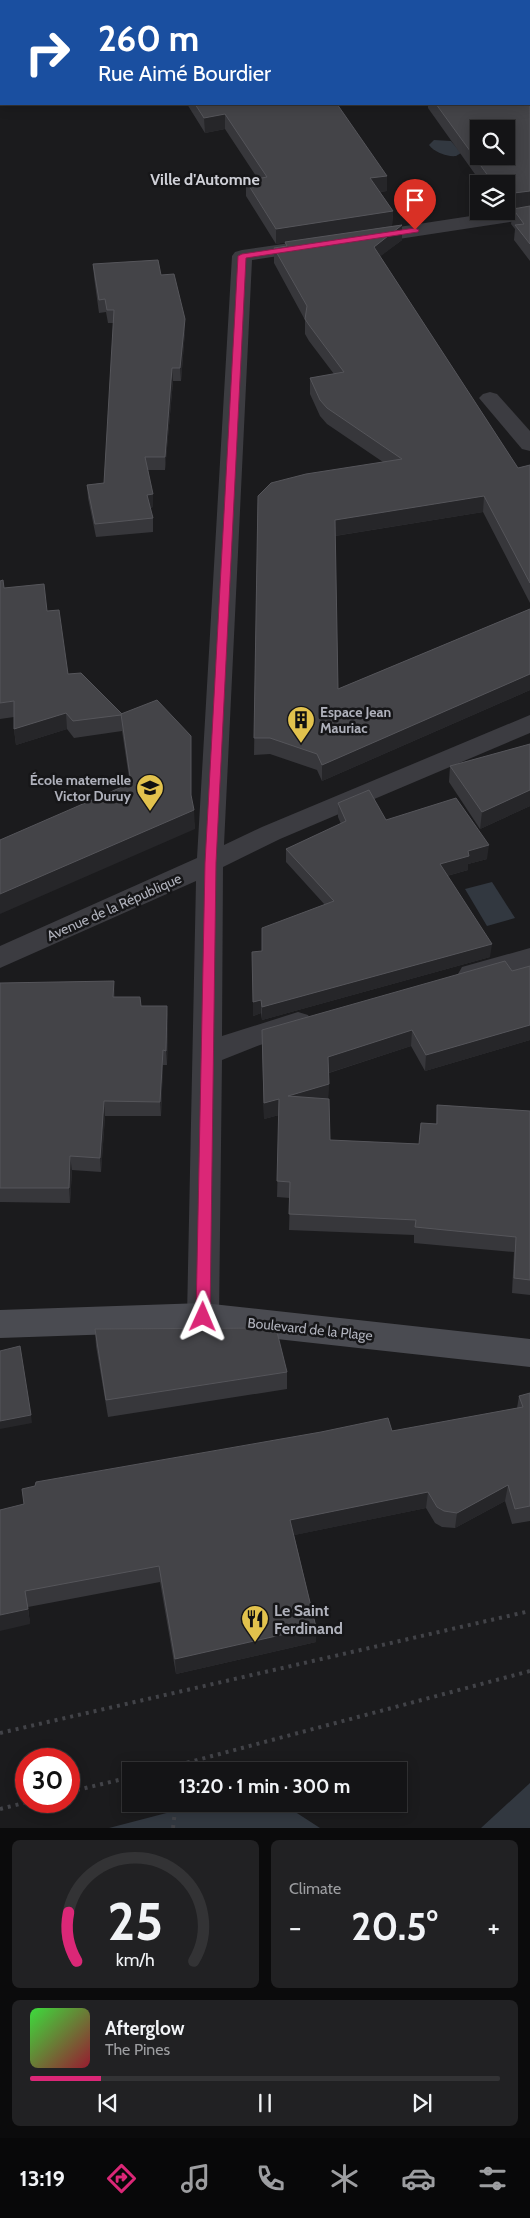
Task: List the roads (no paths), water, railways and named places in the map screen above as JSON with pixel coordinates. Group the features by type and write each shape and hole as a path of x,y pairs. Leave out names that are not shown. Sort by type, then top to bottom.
{"main road":[{"name":"Boulevard de la Plage","path":"0,1324 203,1317 530,1353"}],"street":[{"path":"348,240 530,213"},
{"path":"203,1317 210,863 242,256 329,243"},
{"path":"490,398 529,442"},
{"name":"Avenue de la République","path":"0,958 152,891 271,833 530,723"},
{"path":"444,982 530,958"},
{"path":"207,1054 252,1036 319,1017"}],"place":[{"name":"Espace Jean Mauriac","path":"301,744"},
{"name":"École maternelle Victor Duruy","path":"150,812"},
{"name":"Le Saint Ferdinand","path":"255,1643"}],"district":[{"name":"Ville d'Automne","path":"205,179"}]}
